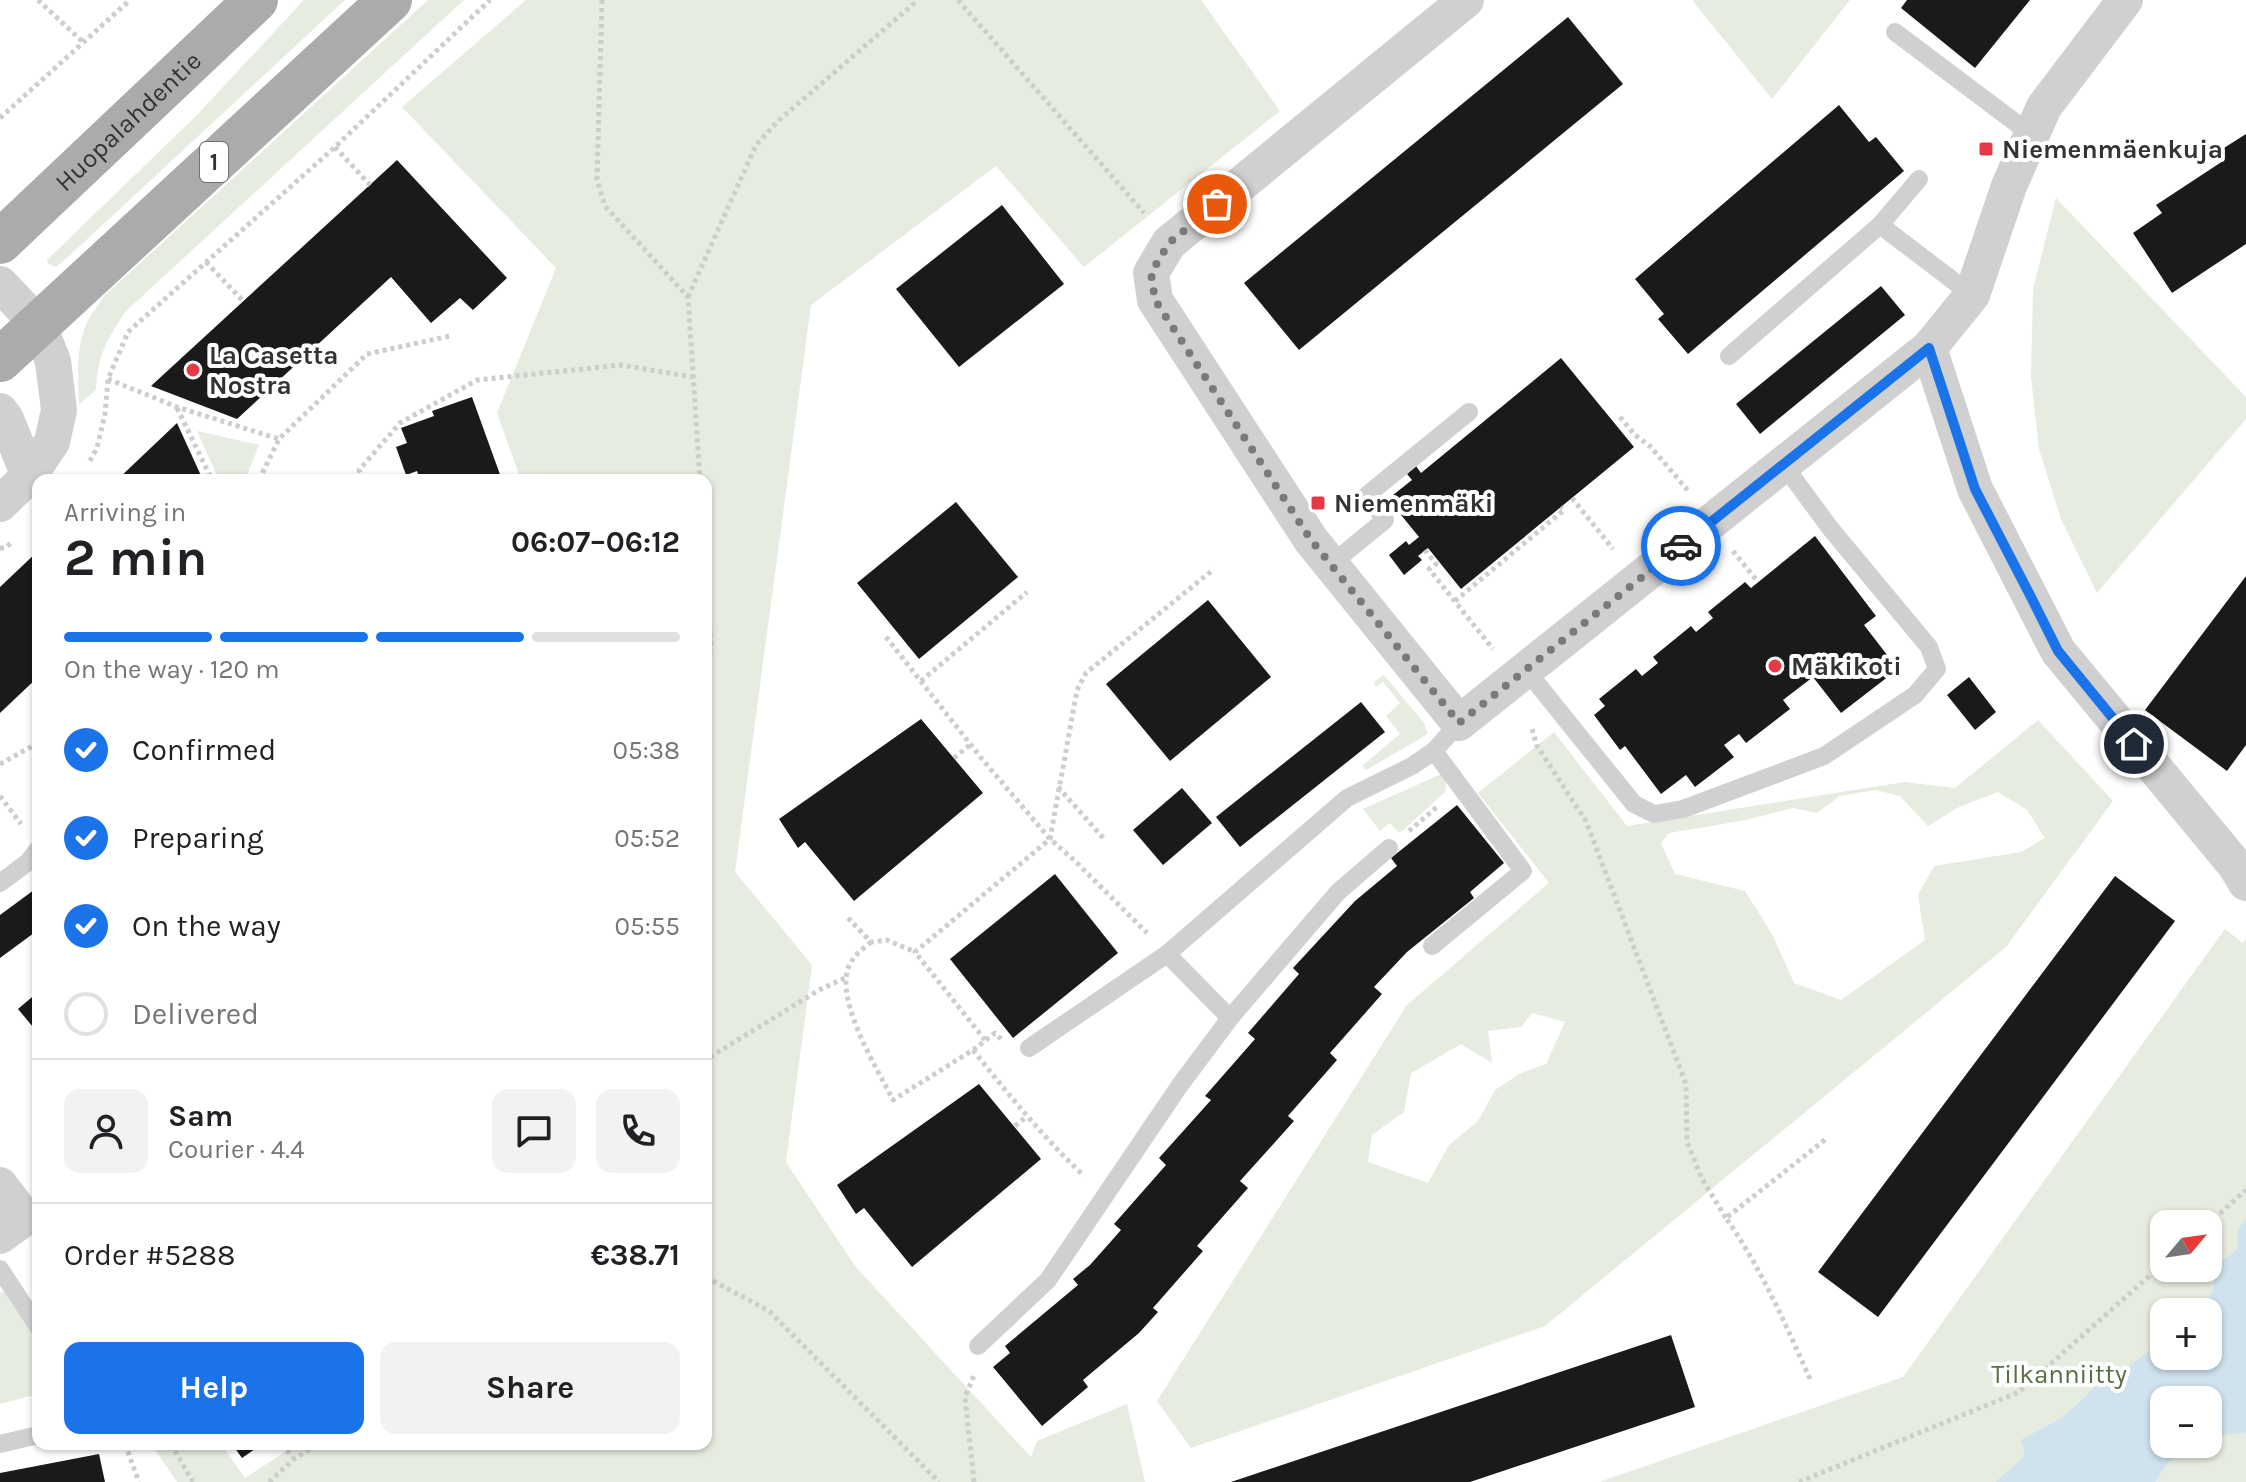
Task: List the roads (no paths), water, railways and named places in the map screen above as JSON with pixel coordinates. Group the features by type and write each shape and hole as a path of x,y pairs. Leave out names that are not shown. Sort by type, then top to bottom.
{"main road":[{"name":"Huopalahdentie","path":"0,242 256,0"},
{"name":"1","path":"0,360 390,0"}],"street":[{"path":"1466,0 1169,243 1151,273 1155,300 1311,540 1459,723 1512,667 1783,464 1929,348 1972,295 2009,186 2044,107 2125,0"},
{"path":"0,284 38,324 53,361 59,410 52,442 29,476 0,504"},
{"path":"1929,348 1975,489 2058,651 2235,865 2246,883"},
{"path":"0,411 29,476"},
{"path":"0,1185 25,1218 0,1236"}],"lane":[{"path":"1895,32 2032,135"},
{"path":"1729,356 1880,225 1919,179"},
{"path":"1880,225 1972,295"},
{"path":"1330,565 1385,520 1367,495 1469,412"},
{"path":"1512,667 1634,804 1654,814 1683,809 1824,756 1915,695 1937,669 1929,647 1830,528 1783,464"},
{"path":"1029,1048 1167,954 1347,798 1412,766 1434,751 1459,723"},
{"path":"1432,946 1523,871 1434,751"},
{"path":"978,1346 1048,1280 1180,1085 1230,1018 1338,892 1389,848"},
{"path":"0,883 32,857"},
{"path":"1167,954 1230,1018"},
{"path":"0,1269 32,1318"},
{"path":"0,1444 32,1436"}],"water":[{"path":"2246,1219 2246,1433 2222,1435 2222,1386 2150,1386 2150,1458 2174,1458 2155,1482 1996,1482 2025,1454 2021,1440 2061,1418 2100,1381 2128,1367 2150,1350 2150,1370 2222,1370 2222,1298 2208,1298 2213,1282 2222,1282 2222,1260 2238,1248 2237,1231"}],"place":[{"name":"Niemenmäenkuja","path":"1986,149"},
{"name":"La Casetta Nostra","path":"193,370"},
{"name":"Niemenmäki","path":"1318,503"},
{"name":"Mäkikoti","path":"1775,666"}],"park label":[{"name":"Tilkanniitty","path":"2059,1374"}]}
